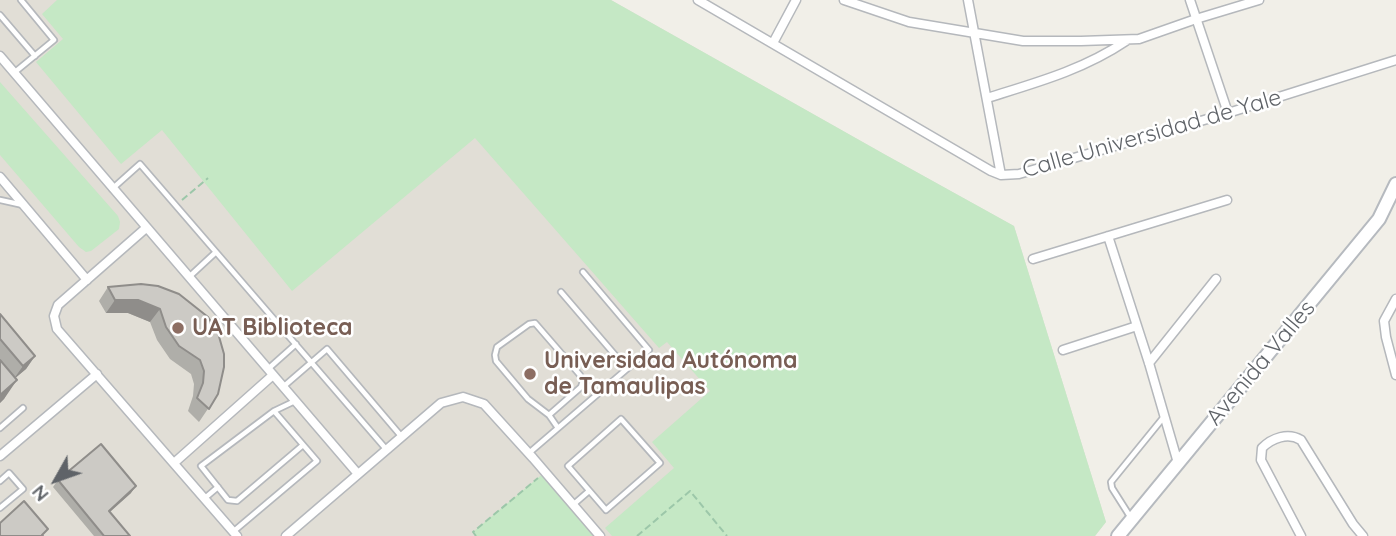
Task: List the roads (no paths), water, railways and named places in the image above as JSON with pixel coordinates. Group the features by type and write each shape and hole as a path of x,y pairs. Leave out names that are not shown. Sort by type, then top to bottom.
{"main road":[{"name":"Avenida Valles","path":"1118,536 1379,219 1396,184"}],"street":[{"name":"Calle Universidad de Yale","path":"698,0 990,171 1002,175 1019,174 1228,113 1396,60"},
{"path":"773,43 796,0"},
{"path":"844,0 909,22 1023,41 1139,39 1259,0"},
{"path":"968,0 1002,175"},
{"path":"1190,0 1228,113"},
{"path":"987,98 1072,70 1107,54 1128,40"},
{"path":"2,61 358,474"},
{"path":"0,177 87,280"},
{"path":"1033,259 1227,200"},
{"path":"146,228 58,305 54,316 57,329 235,534"},
{"path":"1108,236 1178,463"},
{"path":"1149,363 1216,279"},
{"path":"1396,299 1384,321 1396,375"},
{"path":"1063,350 1137,326"},
{"path":"174,463 270,372"},
{"path":"0,456 97,374"},
{"path":"286,536 441,402 463,397 484,404 600,536"},
{"path":"1301,536 1261,460 1262,448 1269,440 1295,436 1301,440 1363,536"}],"lane":[{"path":"14,73 54,40 21,0"},
{"path":"0,15 35,56"},
{"path":"112,189 140,164 387,450"},
{"path":"0,200 24,206"},
{"path":"188,277 216,252"},
{"path":"529,453 649,350 583,272"},
{"path":"561,292 627,369"},
{"path":"549,415 581,387 583,382 535,323 528,324 497,347 496,361 528,399 549,415 558,428"},
{"path":"270,372 296,344"},
{"path":"283,387 327,349 402,437"},
{"path":"295,401 274,411 201,466 228,500 237,501 303,445"},
{"path":"0,428 23,408"},
{"path":"235,534 317,461 274,411"},
{"path":"1132,519 1111,482 1164,417"},
{"path":"621,419 660,463 606,510 589,491 568,466 621,419"},
{"path":"0,481 9,473 23,489 0,508"},
{"path":"205,499 218,487"},
{"path":"573,505 589,491"}],"place":[{"name":"UAT Biblioteca","path":"178,328"},
{"name":"Universidad Autónoma de Tamaulipas","path":"530,374"}]}
